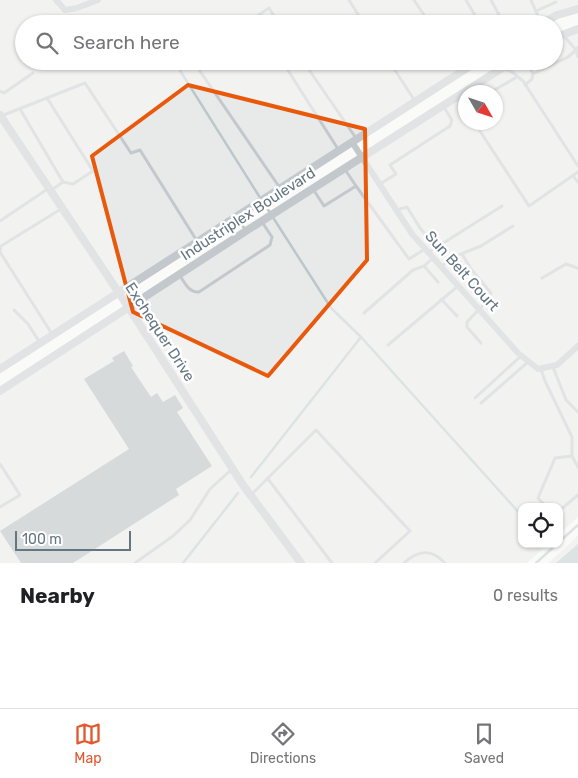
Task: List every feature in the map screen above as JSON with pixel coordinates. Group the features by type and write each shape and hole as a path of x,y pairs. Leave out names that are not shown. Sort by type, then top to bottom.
{"street":[{"path":"56,0 65,10 77,8 98,0"},
{"path":"557,15 578,9"},
{"path":"563,34 578,29"},
{"name":"Industriplex Boulevard","path":"0,391 312,188 457,97 494,70"},
{"name":"Industriplex Boulevard","path":"0,369 464,71"},
{"name":"Exchequer Drive","path":"1,116 3,126 50,190 232,468 301,563"},
{"name":"Sun Belt Court","path":"354,140 361,157 412,234 521,355 538,369 541,369"},
{"path":"541,369 557,365 578,346"}],"lane":[{"path":"349,0 358,15"},
{"path":"414,0 424,15"},
{"path":"466,0 475,15"},
{"path":"491,0 499,15"},
{"path":"531,0 538,15"},
{"path":"536,11 556,2"},
{"path":"258,15 269,8 273,15"},
{"path":"563,39 577,48"},
{"path":"577,48 578,57"},
{"path":"563,59 577,48"},
{"path":"199,70 280,188"},
{"path":"288,70 339,150"},
{"path":"309,70 354,140"},
{"path":"395,70 415,102"},
{"path":"509,70 525,84 578,166"},
{"path":"525,84 532,79 531,70"},
{"path":"533,74 541,70"},
{"path":"0,91 4,94 34,73"},
{"path":"503,85 516,77"},
{"path":"1,116 85,83 131,153 140,150 197,242"},
{"path":"0,221 62,182 73,184 94,171 47,98"},
{"path":"379,185 396,174 390,166 450,126 452,120 443,106"},
{"path":"20,109 62,182"},
{"path":"479,130 529,206 578,172"},
{"path":"344,168 409,259 429,253 502,206"},
{"path":"573,176 578,182"},
{"path":"312,188 324,206 356,186"},
{"path":"396,210 407,207 420,228 436,247"},
{"path":"53,335 0,252 1,246 62,208"},
{"path":"237,216 246,231"},
{"path":"179,275 194,292 199,292 270,245 272,237 262,221"},
{"path":"442,267 451,258 481,246 513,226"},
{"path":"364,313 413,270 424,266 429,253"},
{"path":"462,254 491,293 488,300 467,322 467,327 481,343"},
{"path":"542,278 566,264 578,268"},
{"path":"424,266 438,282"},
{"path":"388,345 458,285"},
{"path":"441,299 457,316"},
{"path":"14,310 28,324 40,343"},
{"path":"474,398 521,355"},
{"path":"481,403 529,361"},
{"path":"552,366 566,400 578,412"},
{"path":"541,369 572,436 572,456 578,467"},
{"path":"251,496 316,430 410,531 375,563"},
{"path":"542,503 538,498 555,458 572,456"},
{"path":"0,464 20,495 0,507"},
{"path":"135,563 173,536 190,520 210,489 232,468"},
{"path":"268,479 332,563"},
{"path":"563,508 578,495"},
{"path":"404,563 417,553 423,552 436,555 444,563"}],"highlighted area":[{"path":"188,85 365,129 367,260 268,376 133,312 92,156"}],"shaded area":[{"path":"0,0 578,0 578,9 563,15 15,15 15,70 464,70 0,369"},
{"path":"578,29 578,517 563,530 563,503 518,503 518,548 544,548 527,563 0,563 0,391 458,96 458,130 503,130 503,85 476,85 499,70 563,70 563,35"},
{"path":"578,536 578,563 548,563"},
{"path":"578,544 578,563 556,563"}],"building":[{"path":"124,351 133,366 131,367 151,397 157,393 163,402 175,395 183,408 177,412 212,466 176,489 179,495 73,563 21,563 0,531 129,449 84,379 114,361 112,358"}],"waterway":[{"path":"180,70 259,196"},
{"path":"264,204 269,211"},
{"path":"274,219 331,308 361,337"},
{"path":"251,477 361,337 518,512"},
{"path":"183,563 238,493"},
{"path":"563,538 578,525"},
{"path":"536,563 553,548"}]}
